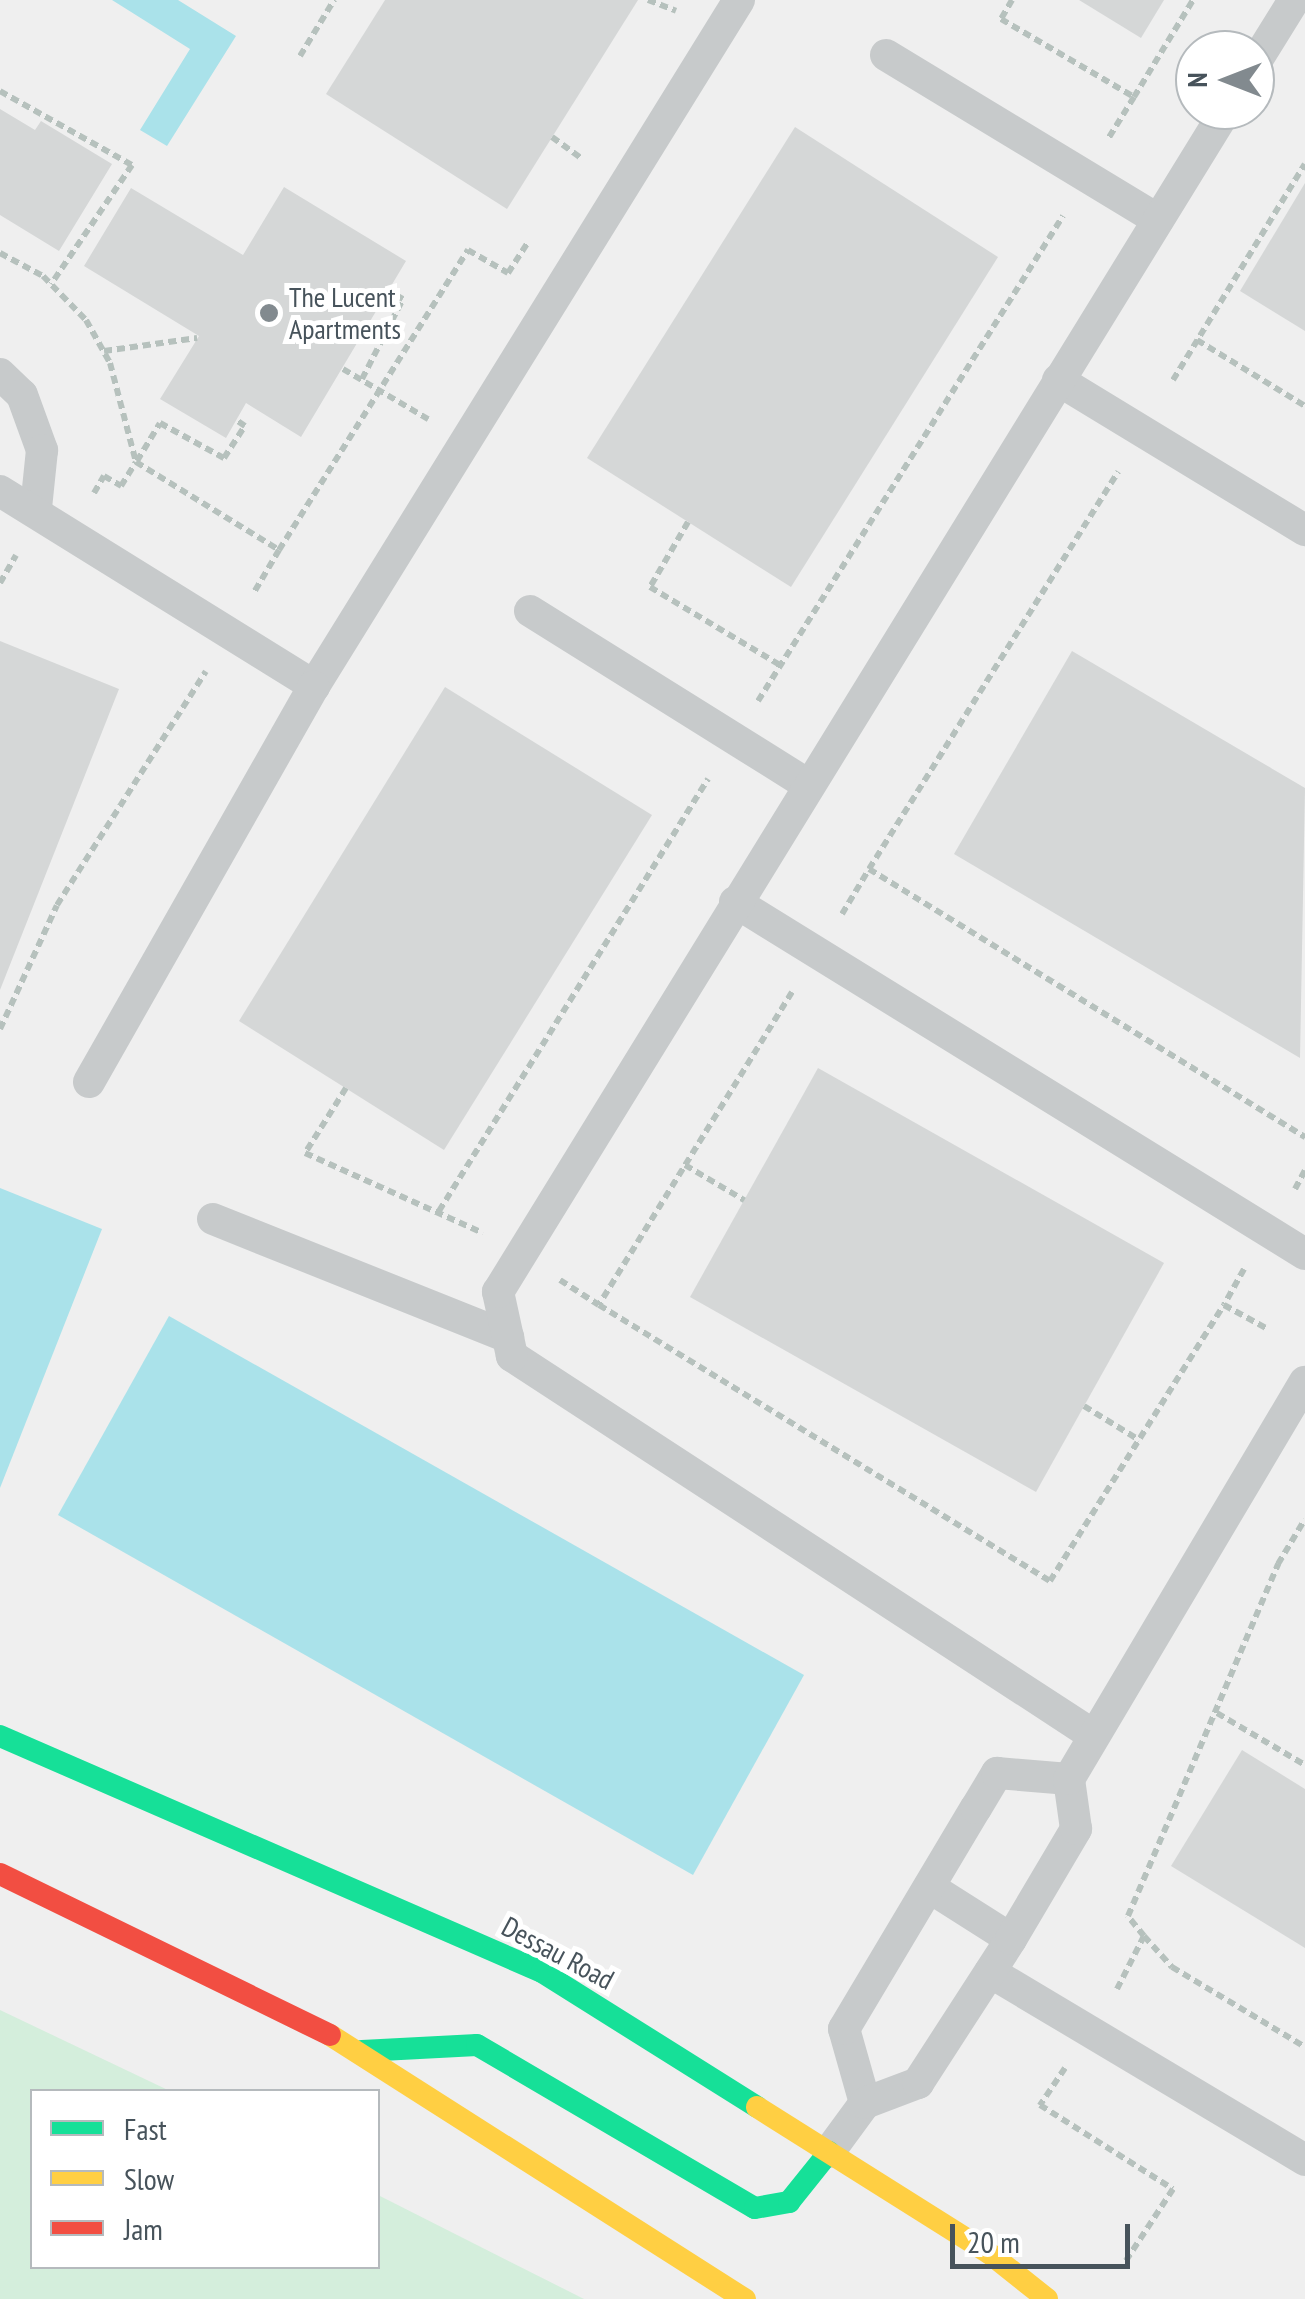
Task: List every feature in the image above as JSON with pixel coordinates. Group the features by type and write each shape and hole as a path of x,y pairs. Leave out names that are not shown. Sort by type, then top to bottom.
{"main road":[{"name":"Dessau Road","path":"0,1736 542,1972 988,2252 1047,2299"},
{"path":"0,1874 362,2051 746,2299"},
{"path":"362,2051 477,2045 755,2208 789,2202 829,2152"}],"lane":[{"path":"90,1082 314,686 468,443 738,0"},
{"path":"1275,31 1294,0"},
{"path":"886,55 1158,220"},
{"path":"1093,1735 512,1356 498,1292 1214,130"},
{"path":"0,374 22,396 42,450 36,508"},
{"path":"1058,380 1305,530"},
{"path":"0,492 36,508 314,686"},
{"path":"530,610 808,785"},
{"path":"735,902 1305,1254"},
{"path":"213,1219 508,1338"},
{"path":"829,2152 865,2103 918,2083 1012,1939 1076,1829 1069,1779 1305,1382"},
{"path":"865,2103 844,2029 998,1773 1069,1779"},
{"path":"929,1887 1012,1939"},
{"path":"990,1972 1305,2160"}],"path":[{"path":"300,56 334,0"},
{"path":"648,0 674,14 682,0"},
{"path":"1012,0 1002,18 1134,97"},
{"path":"1105,144 1193,0"},
{"path":"0,91 132,166 50,284"},
{"path":"552,137 583,156 572,173"},
{"path":"1173,380 1305,164"},
{"path":"754,707 1063,215"},
{"path":"252,595 468,250 508,273 540,223"},
{"path":"0,253 50,284 104,351 136,462 279,550"},
{"path":"362,379 404,298 390,291"},
{"path":"104,351 197,338"},
{"path":"1197,340 1305,406"},
{"path":"342,368 468,443"},
{"path":"94,493 104,476 121,486 160,423 224,458 245,426 236,420"},
{"path":"841,915 1129,454"},
{"path":"688,522 650,587 780,665"},
{"path":"0,583 18,549"},
{"path":"0,1028 58,905 212,662"},
{"path":"439,1211 710,777"},
{"path":"869,869 1305,1137"},
{"path":"599,1306 801,978"},
{"path":"346,1088 305,1153 484,1234"},
{"path":"686,1164 744,1200"},
{"path":"1294,1189 1305,1170"},
{"path":"555,1277 1050,1581 1252,1254"},
{"path":"1224,1304 1266,1328"},
{"path":"1084,1406 1139,1440"},
{"path":"1305,1519 1128,1916 1172,1968 1305,2047"},
{"path":"1217,1713 1305,1765"},
{"path":"1117,1989 1144,1936"},
{"path":"1071,2059 1040,2105 1173,2189 1125,2262"}],"green space":[{"path":"0,2010 166,2089 30,2089 30,2269 380,2269 380,2196 584,2299 0,2299"}],"water":[{"path":"112,0 178,0 236,36 167,146 140,130 190,49"},
{"path":"0,1188 102,1229 0,1488"},
{"path":"169,1316 804,1675 693,1875 58,1515"}],"building":[{"path":"385,0 638,0 507,209 326,94"},
{"path":"1079,0 1164,0 1141,38"},
{"path":"0,109 35,130 41,121 112,164 59,251 0,215"},
{"path":"795,127 998,257 791,587 587,458"},
{"path":"1305,183 1305,331 1240,291"},
{"name":"The Lucent Apartments","path":"284,187 406,261 301,437 246,403 226,438 160,399 199,336 84,266 131,188 243,255"},
{"path":"0,641 119,689 0,990"},
{"path":"1072,651 1305,788 1300,1058 954,854"},
{"path":"445,687 652,815 444,1150 239,1021"},
{"path":"818,1068 1164,1263 1036,1492 690,1297"},
{"path":"1242,1750 1305,1789 1305,1948 1171,1866"}],"traffic: fast":[{"path":"0,1736 542,1972 757,2107"},
{"path":"362,2051 477,2045 755,2208 789,2202 829,2152"}],"traffic: slow":[{"path":"330,2035 745,2299"},
{"path":"757,2107 989,2253 1047,2299"}],"traffic: jam":[{"path":"0,1874 330,2035"}],"place":[{"name":"The Lucent Apartments","path":"269,313"}]}
